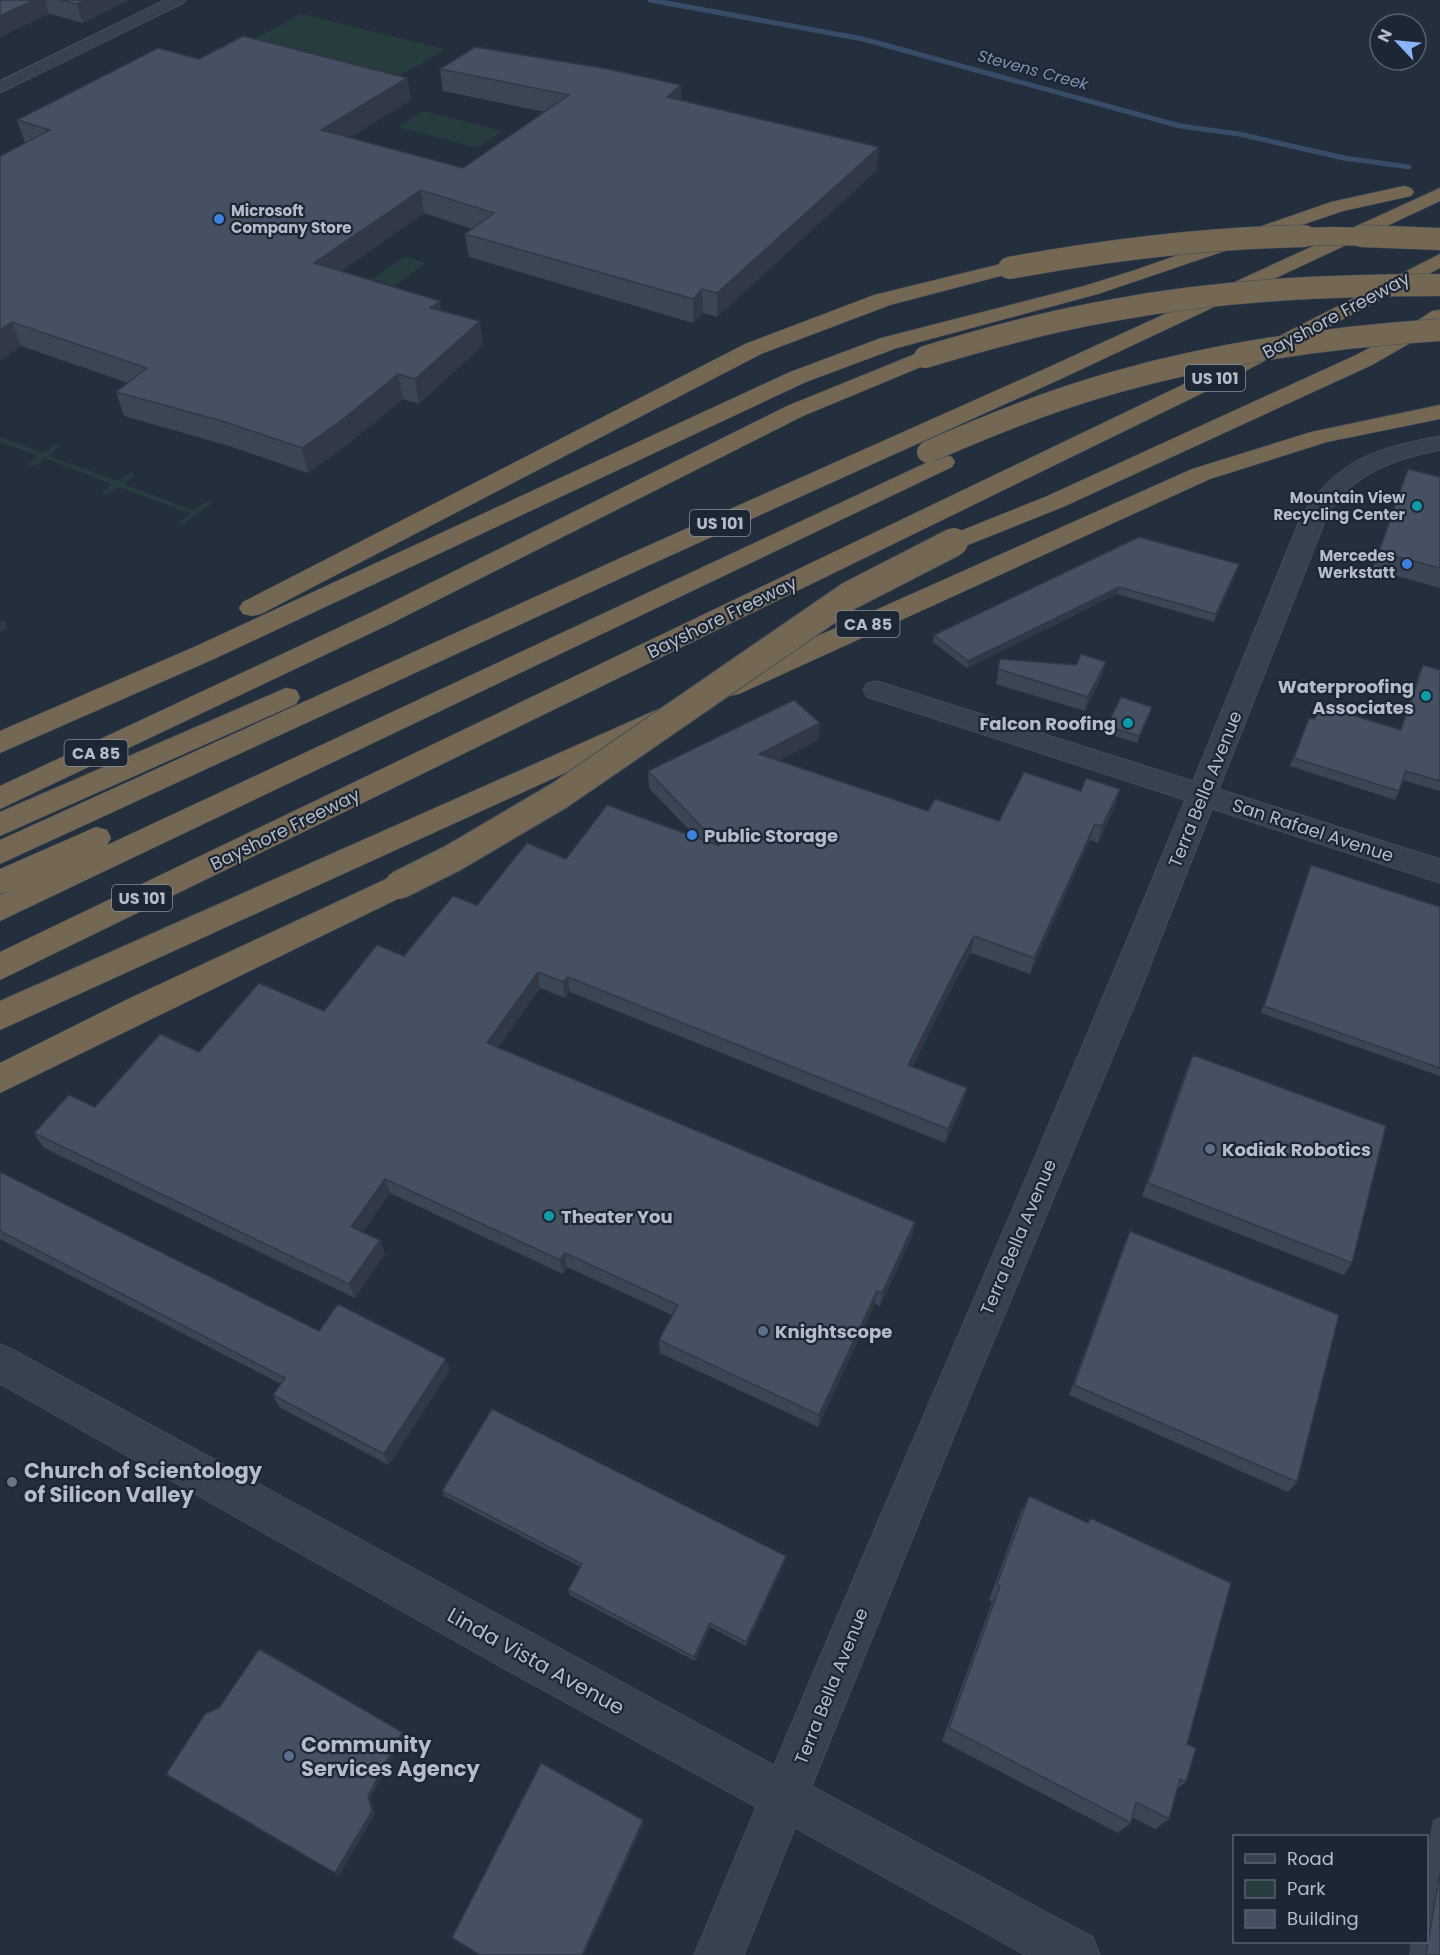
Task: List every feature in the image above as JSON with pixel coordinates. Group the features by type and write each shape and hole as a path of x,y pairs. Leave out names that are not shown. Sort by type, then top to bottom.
{"highway":[{"name":"US 101","path":"0,825 933,407 1440,174"},
{"path":"0,743 226,643 798,377 889,343 1070,296 1139,275 1338,206 1404,192"},
{"name":"US 101","path":"0,853 655,552 1057,372 1440,194"},
{"path":"0,735 274,597 753,349 838,315 882,300 1009,268 1089,253 1202,240 1310,236 1440,239"},
{"name":"Bayshore Freeway","path":"0,967 1211,380 1440,260"},
{"name":"CA 85","path":"0,798 381,618 786,415 840,390 925,357 1037,325 1158,303 1300,288 1440,285"},
{"path":"0,1079 142,1007 399,885 471,848 560,795 849,596 883,577 954,542 1064,497 1364,360 1440,316"},
{"path":"0,909 935,457 1020,412 1156,370 1290,343 1440,330"},
{"path":"0,882 935,457 1121,392 1168,380 1298,354 1440,341"},
{"name":"CA 85","path":"0,1016 1201,474 1256,454 1311,439 1440,412"},
{"path":"0,1040 609,741"}],"street":[{"path":"0,88 178,0"},
{"name":"Terra Bella Avenue","path":"720,1955 950,1398 1121,997 1314,518 1332,489 1359,467 1380,457 1440,443"},
{"name":"San Rafael Avenue","path":"877,690 1440,871"},
{"name":"Linda Vista Avenue","path":"0,1363 497,1640 1075,1955"}],"green space":[{"path":"301,14 445,49 383,86 237,49"},
{"path":"423,111 502,131 478,148 398,127"},
{"path":"405,256 426,263 394,286 372,279"},
{"path":"0,437 43,453 54,445 61,445 49,456 117,481 132,472 134,475 124,484 194,511 206,502 213,502 183,525 179,523 190,513 119,487 106,495 102,492 112,484 45,458 34,466 28,465 38,456 0,442"}],"building":[{"path":"0,0 34,0 0,16"},
{"path":"60,0 86,0 77,4"},
{"path":"243,36 407,78 321,130 463,168 569,95 440,69 475,47 608,69 681,85 667,97 879,147 717,293 702,289 693,299 465,234 494,213 421,190 314,263 440,301 430,308 480,321 415,379 398,374 342,420 302,448 222,421 116,392 147,368 12,322 0,330 0,156 50,130 17,120 158,48 199,59"},
{"path":"1408,469 1440,477 1440,568 1379,552"},
{"path":"1139,537 1239,564 1216,614 1119,587 968,661 934,635"},
{"path":"1081,654 1106,662 1088,697 998,669 1000,659 1076,665"},
{"path":"1423,665 1440,670 1440,781 1406,771 1399,791 1294,758 1309,718 1315,719 1320,705 1401,730"},
{"name":"Falcon Roofing","path":"1121,697 1152,707 1139,736 1107,726"},
{"path":"794,700 820,723 759,754 928,811 935,799 999,821 1024,772 1081,791 1086,778 1120,789 1102,826 1095,824 1034,958 974,936 954,973 908,1065 967,1088 948,1129 568,977 563,982 538,972 487,1043 915,1222 882,1293 877,1291 819,1415 659,1340 678,1305 565,1253 560,1260 385,1179 351,1227 380,1240 349,1284 34,1133 69,1095 95,1107 160,1034 199,1052 259,983 324,1011 377,945 404,956 453,896 477,905 527,843 566,859 607,805 720,846 648,771"},
{"path":"1311,865 1440,907 1440,1068 1264,1006"},
{"path":"1193,1055 1386,1126 1352,1263 1148,1183"},
{"path":"0,1172 319,1331 338,1304 446,1359 384,1454 273,1395 285,1378 0,1231"},
{"path":"1130,1231 1339,1315 1297,1482 1074,1385"},
{"path":"492,1409 786,1556 746,1642 710,1623 694,1657 568,1590 582,1564 442,1491"},
{"path":"1029,1496 1088,1523 1090,1518 1231,1583 1187,1744 1196,1748 1186,1782 1180,1779 1169,1819 1136,1802 1131,1823 949,1728 1000,1586 997,1584"},
{"name":"Community Services Agency","path":"259,1649 402,1732 368,1796 372,1811 335,1873 166,1774 205,1714 219,1708"},
{"path":"541,1763 643,1820 582,1955 480,1955 452,1938"},
{"path":"1440,1872 1440,1955 1426,1955"}],"waterway":[{"name":"Stevens Creek","path":"650,0 863,39 1180,126 1239,134 1344,158 1409,167"}],"place":[{"name":"Microsoft Company Store","path":"219,219"},
{"name":"Mountain View Recycling Center","path":"1417,506"},
{"name":"Mercedes Werkstatt","path":"1407,564"},
{"name":"Waterproofing Associates","path":"1426,696"},
{"name":"Falcon Roofing","path":"1128,723"},
{"name":"Public Storage","path":"692,835"},
{"name":"Kodiak Robotics","path":"1210,1149"},
{"name":"Theater You","path":"549,1216"},
{"name":"Knightscope","path":"763,1331"},
{"name":"Church of Scientology of Silicon Valley","path":"12,1482"},
{"name":"Community Services Agency","path":"289,1756"}]}
